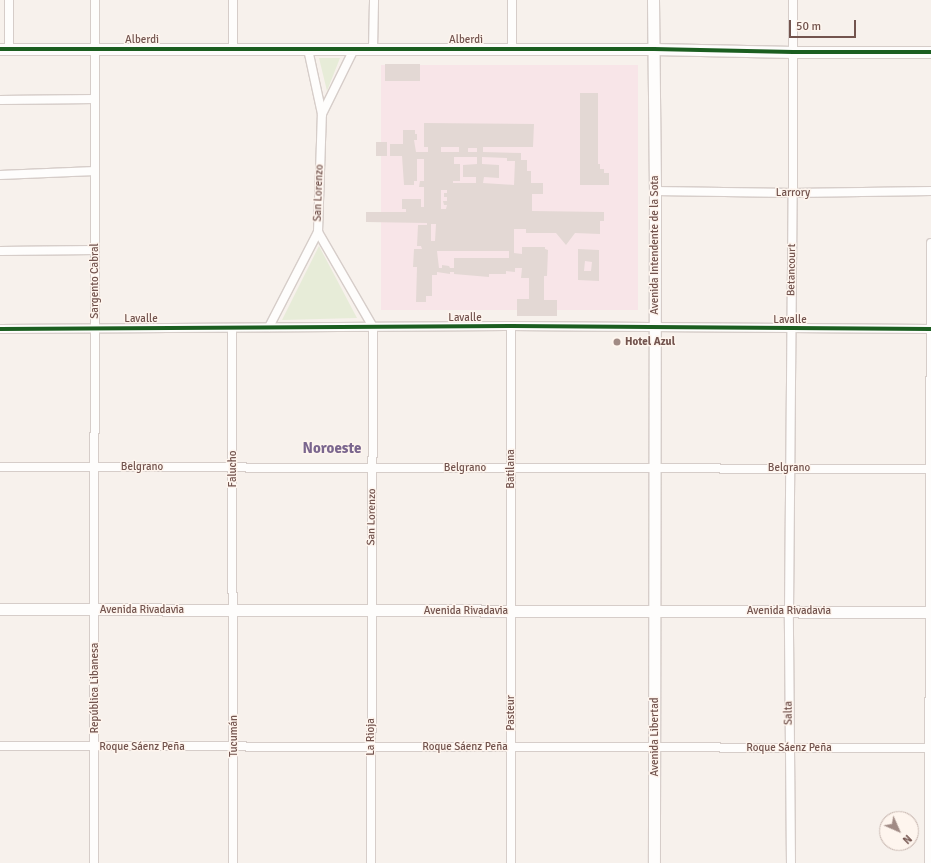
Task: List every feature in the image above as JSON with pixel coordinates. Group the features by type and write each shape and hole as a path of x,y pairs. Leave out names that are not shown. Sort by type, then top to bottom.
{"main road":[{"name":"Avenida Intendente de la Sota","path":"653,0 656,611"},
{"name":"Alberdi","path":"4,49 654,49 794,52 931,52"},
{"name":"Avenida Rivadavia","path":"0,609 930,612"},
{"name":"Avenida Libertad","path":"654,863 656,611"}],"street":[{"path":"4,49 9,0"},
{"name":"Sargento Cabral","path":"95,0 95,609"},
{"path":"233,0 233,49"},
{"path":"374,0 374,49"},
{"path":"512,0 512,49"},
{"name":"Betancourt","path":"788,611 793,193 793,0"},
{"name":"San Lorenzo","path":"269,327 318,232 322,114 308,49"},
{"path":"322,114 354,49"},
{"path":"0,100 95,99"},
{"path":"0,174 95,171"},
{"name":"Larrory","path":"655,191 793,193 931,191"},
{"path":"318,232 373,327"},
{"path":"929,863 931,243"},
{"path":"0,251 95,250"},
{"name":"Lavalle","path":"0,329 512,326 931,329"},
{"name":"Batilana","path":"510,611 512,326"},
{"name":"San Lorenzo","path":"371,610 373,327"},
{"name":"Falucho","path":"232,328 234,610"},
{"name":"Belgrano","path":"0,467 930,469"},
{"name":"República Libanesa","path":"94,863 95,609"},
{"name":"Tucumán","path":"233,863 234,610"},
{"name":"La Rioja","path":"371,610 371,863"},
{"name":"Pasteur","path":"510,611 511,863"},
{"name":"Salta","path":"788,611 790,863"},
{"name":"Roque Sáenz Peña","path":"0,746 930,748"}],"shaded area":[{"path":"381,65 638,65 638,310 381,310"}],"green space":[{"path":"319,58 340,58 327,91"},
{"path":"319,246 357,318 282,320"}],"building":[{"path":"385,64 420,64 420,81 385,81"},
{"path":"580,93 598,93 598,164 600,164 600,169 604,169 604,173 609,173 609,185 580,185"},
{"path":"424,123 534,124 533,147 483,147 483,152 521,153 521,160 527,160 527,171 531,171 531,183 543,183 543,194 532,194 532,211 604,212 604,221 600,221 600,234 575,233 566,245 556,233 526,233 526,229 514,229 514,253 522,254 522,247 545,247 545,249 548,250 547,276 544,276 544,300 557,300 557,316 517,316 517,299 529,299 529,278 521,278 522,268 515,268 515,272 506,271 506,274 489,274 489,277 454,274 454,272 450,272 450,274 437,272 437,275 432,275 432,296 426,296 426,302 416,302 417,267 413,267 414,249 422,249 421,246 417,246 418,225 427,225 427,223 366,222 366,212 406,212 406,209 402,209 402,199 421,199 421,207 424,207 424,187 419,187 420,181 424,181 424,159 417,159 417,181 414,181 414,185 404,185 402,156 390,156 390,144 403,144 403,130 415,130 415,134 417,134 417,140 414,140 416,152 428,152 428,147 424,147","holes":["441,147 459,147 459,152 441,152","468,148 477,148 477,152 468,152","454,157 477,157 477,164 463,165 463,177 476,177 476,183 453,183 453,181 460,181 460,164 454,164","482,157 507,158 507,161 515,161 514,185 483,183 484,177 499,178 499,165 482,164","441,190 447,190 447,193 444,193 444,197 447,197 447,201 443,201 444,205 447,205 446,209 441,209","431,224 436,224 435,241 431,241","437,251 509,251 509,258 454,258 454,268 442,265 442,268 439,268"]},
{"path":"376,142 387,142 387,156 376,156"},
{"path":"578,249 599,250 599,281 578,280","holes":["585,261 592,262 591,271 584,271"]}],"cycle path":[{"path":"0,49 654,49 793,52 931,52"},
{"path":"0,329 511,326 931,329"}],"place":[{"name":"Hotel Azul","path":"617,342"}],"district":[{"name":"Noroeste","path":"332,449"}]}
